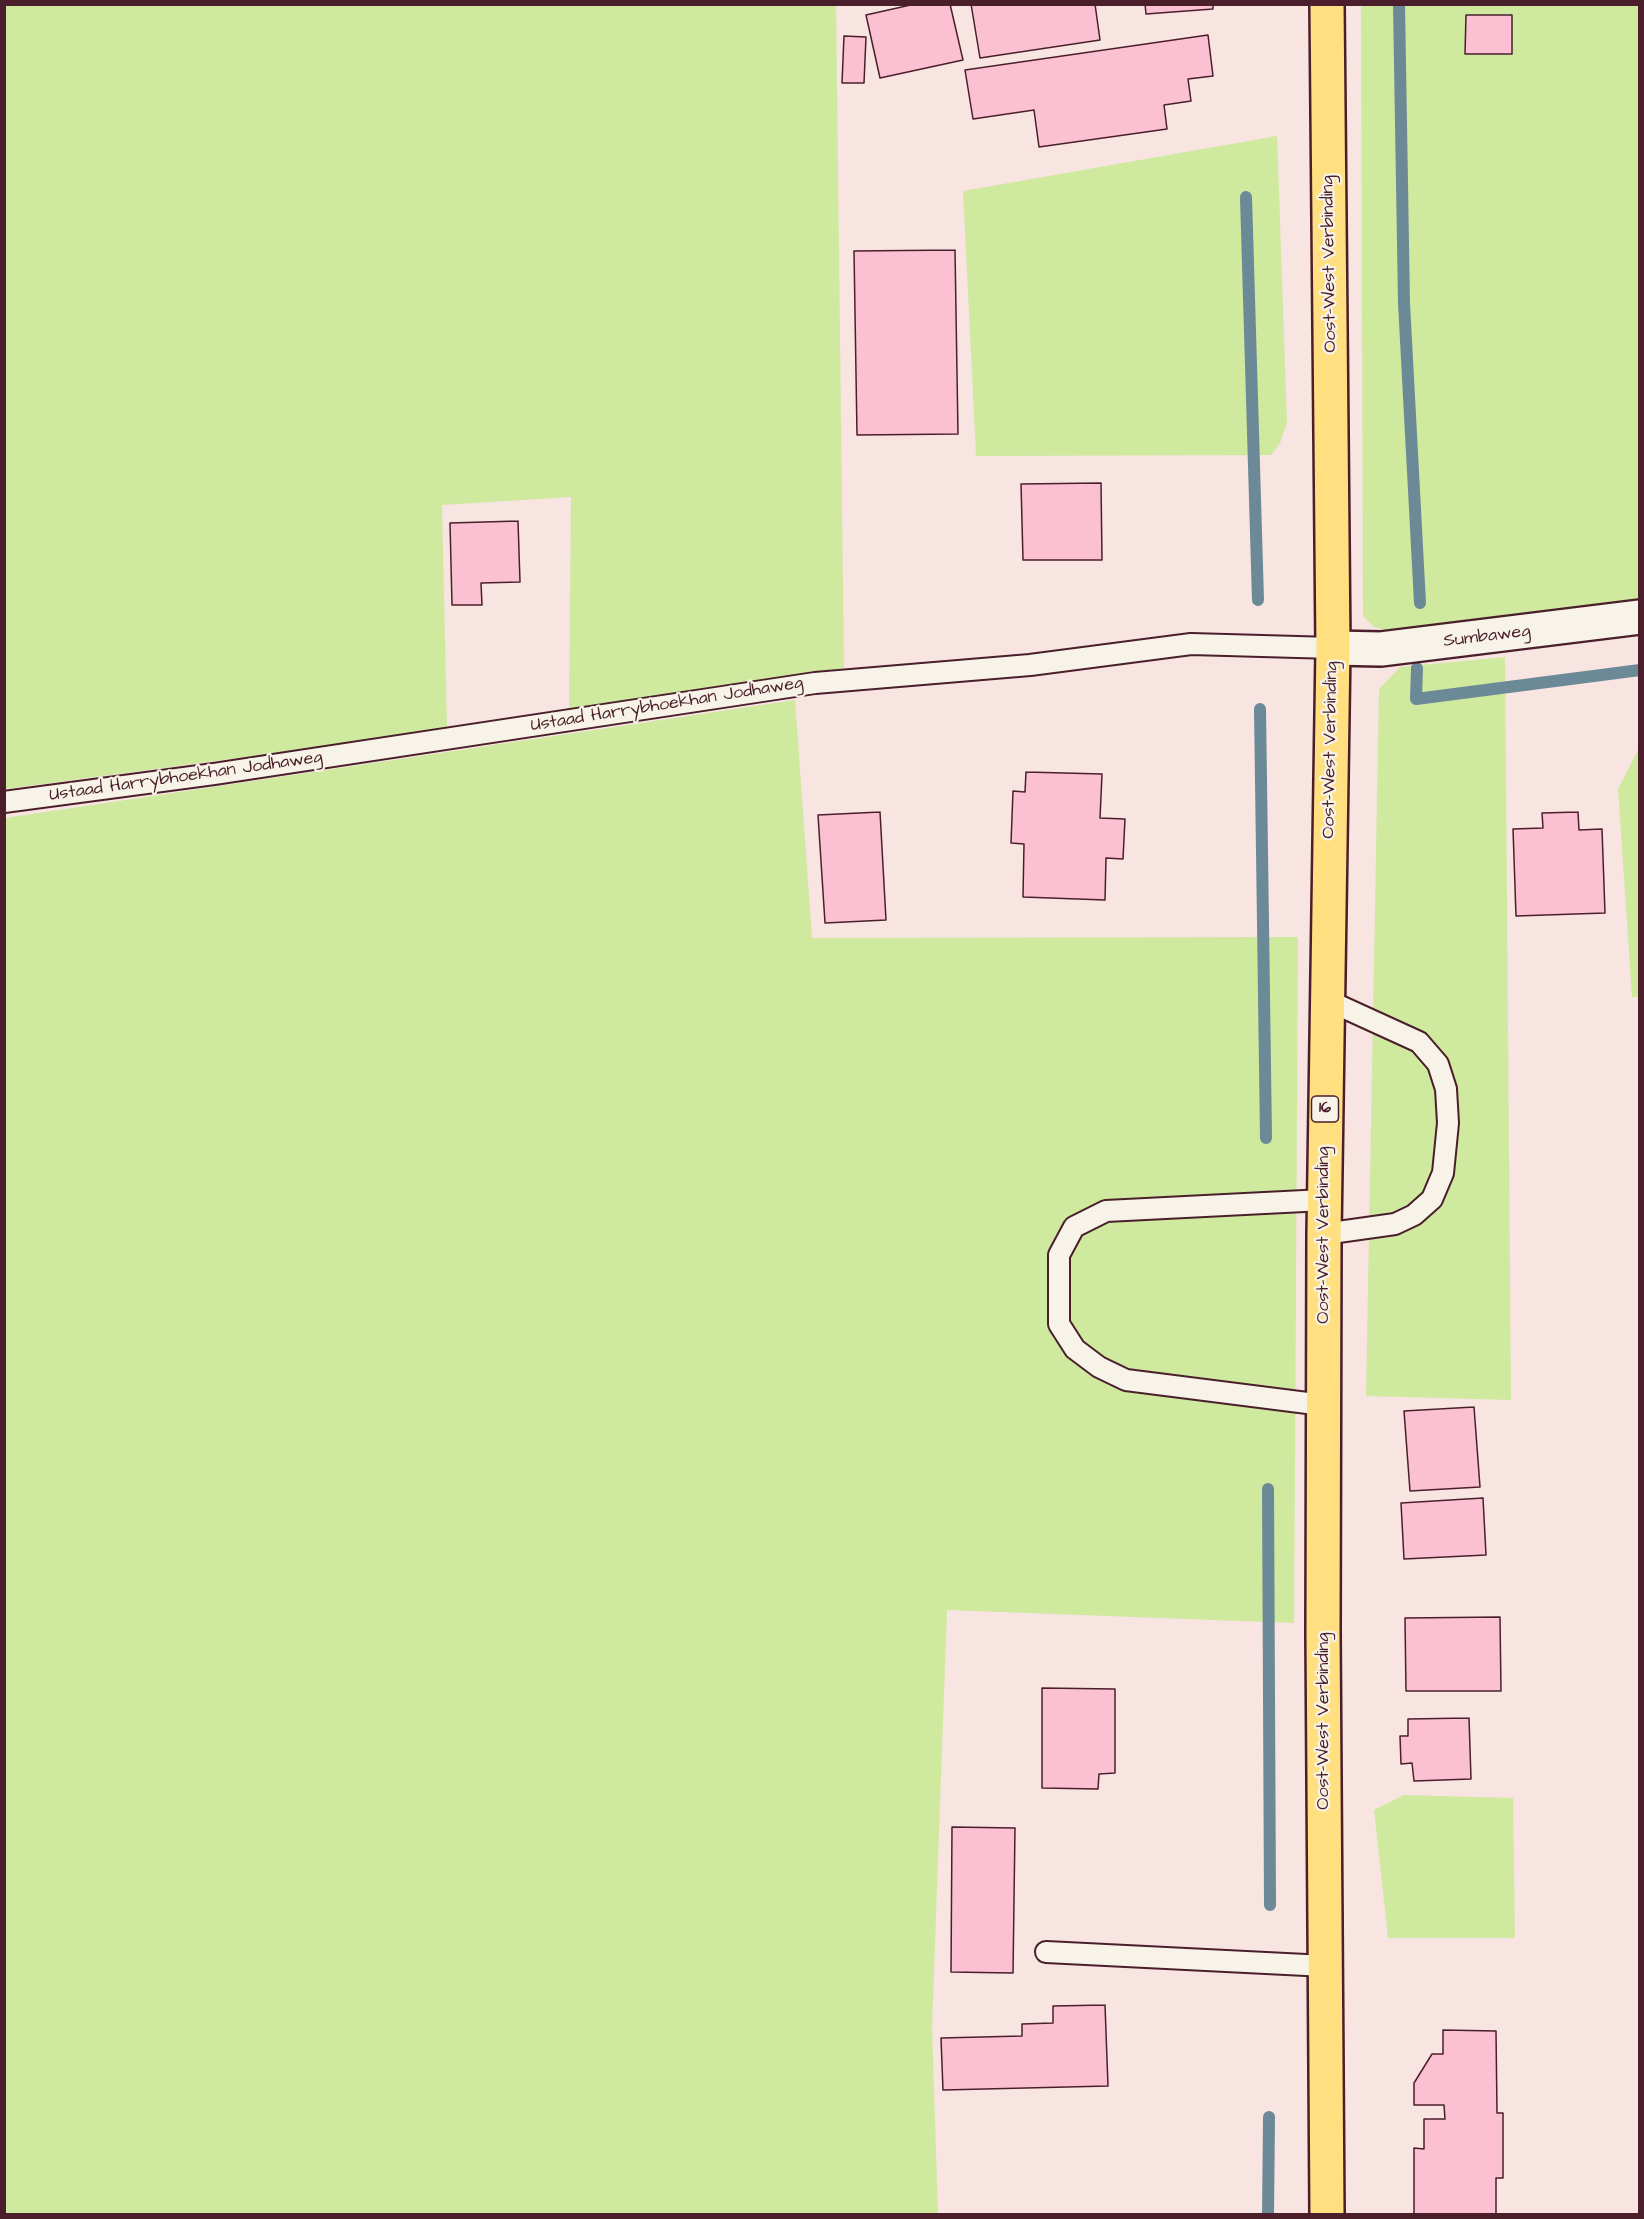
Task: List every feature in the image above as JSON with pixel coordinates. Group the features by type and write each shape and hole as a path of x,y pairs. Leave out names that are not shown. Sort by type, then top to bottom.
{"main road":[{"name":"Oost-West Verbinding","path":"1327,4 1333,648 1323,1406 1327,2214"}],"street":[{"name":"Sumbaweg","path":"1333,648 1381,649 1640,616"}],"lane":[{"name":"Ustaad Harrybhoekhan Jodhaweg","path":"4,802 214,774 815,683 1030,665 1191,644 1333,648"},
{"path":"1324,1234 1395,1224 1414,1215 1432,1199 1443,1173 1448,1123 1446,1089 1438,1064 1419,1042 1327,1000"},
{"path":"1323,1406 1126,1380 1099,1367 1075,1349 1059,1324 1059,1255 1074,1227 1106,1211 1324,1200"},
{"path":"1046,1952 1326,1966"}],"green space":[{"path":"4,5 836,5 844,668 569,709 571,497 442,505 447,730 5,789"},
{"path":"1361,5 1639,5 1639,603 1397,633 1374,627 1363,616"},
{"path":"1277,136 1287,423 1280,443 1271,455 976,456 963,191"},
{"path":"1505,657 1511,1400 1366,1396 1379,689 1400,667"},
{"path":"795,700 812,938 1298,937 1294,1623 947,1610 932,2027 938,2214 5,2214 5,818"},
{"path":"1639,748 1640,997 1632,997 1618,789"},
{"path":"1404,1795 1513,1798 1515,1938 1388,1938 1374,1810"}],"building":[{"path":"915,4 950,4 963,60 880,78 866,15"},
{"path":"971,4 1095,4 1100,40 980,58"},
{"path":"1145,4 1213,4 1213,9 1146,14"},
{"path":"1466,15 1512,15 1512,54 1465,54"},
{"path":"1208,35 1213,76 1188,79 1191,101 1164,105 1167,129 1039,147 1034,110 973,119 965,70"},
{"path":"844,36 866,37 864,83 842,83"},
{"path":"955,250 958,434 857,435 854,251"},
{"path":"1101,483 1102,560 1023,560 1021,484"},
{"path":"518,521 520,582 481,583 482,605 452,605 450,523"},
{"path":"1026,772 1102,774 1100,818 1125,819 1123,859 1106,858 1105,900 1023,897 1024,844 1011,843 1013,791 1025,792"},
{"path":"880,812 886,920 825,923 818,815"},
{"path":"1578,812 1579,830 1602,829 1605,913 1516,916 1513,829 1543,828 1542,813"},
{"path":"1474,1407 1480,1487 1410,1491 1404,1411"},
{"path":"1483,1498 1486,1555 1404,1559 1401,1503"},
{"path":"1500,1617 1501,1691 1406,1691 1405,1618"},
{"path":"1042,1688 1115,1689 1115,1773 1099,1774 1098,1789 1042,1788"},
{"path":"1469,1718 1471,1779 1414,1781 1412,1763 1401,1764 1400,1736 1408,1736 1408,1719"},
{"path":"952,1827 1015,1828 1013,1973 951,1972"},
{"path":"1105,2005 1108,2086 943,2090 941,2038 1022,2036 1022,2024 1053,2023 1053,2006"},
{"path":"1443,2030 1496,2031 1497,2113 1503,2113 1503,2178 1496,2178 1496,2214 1414,2214 1414,2148 1424,2149 1424,2119 1445,2119 1444,2105 1414,2105 1414,2083 1432,2054 1443,2054"}],"waterway":[{"path":"1399,4 1404,303 1420,603"},
{"path":"1246,197 1258,600"},
{"path":"1417,668 1416,699 1640,670"},
{"path":"1260,709 1266,1138"},
{"path":"1268,1489 1270,1905"},
{"path":"1268,2214 1269,2117"}]}
